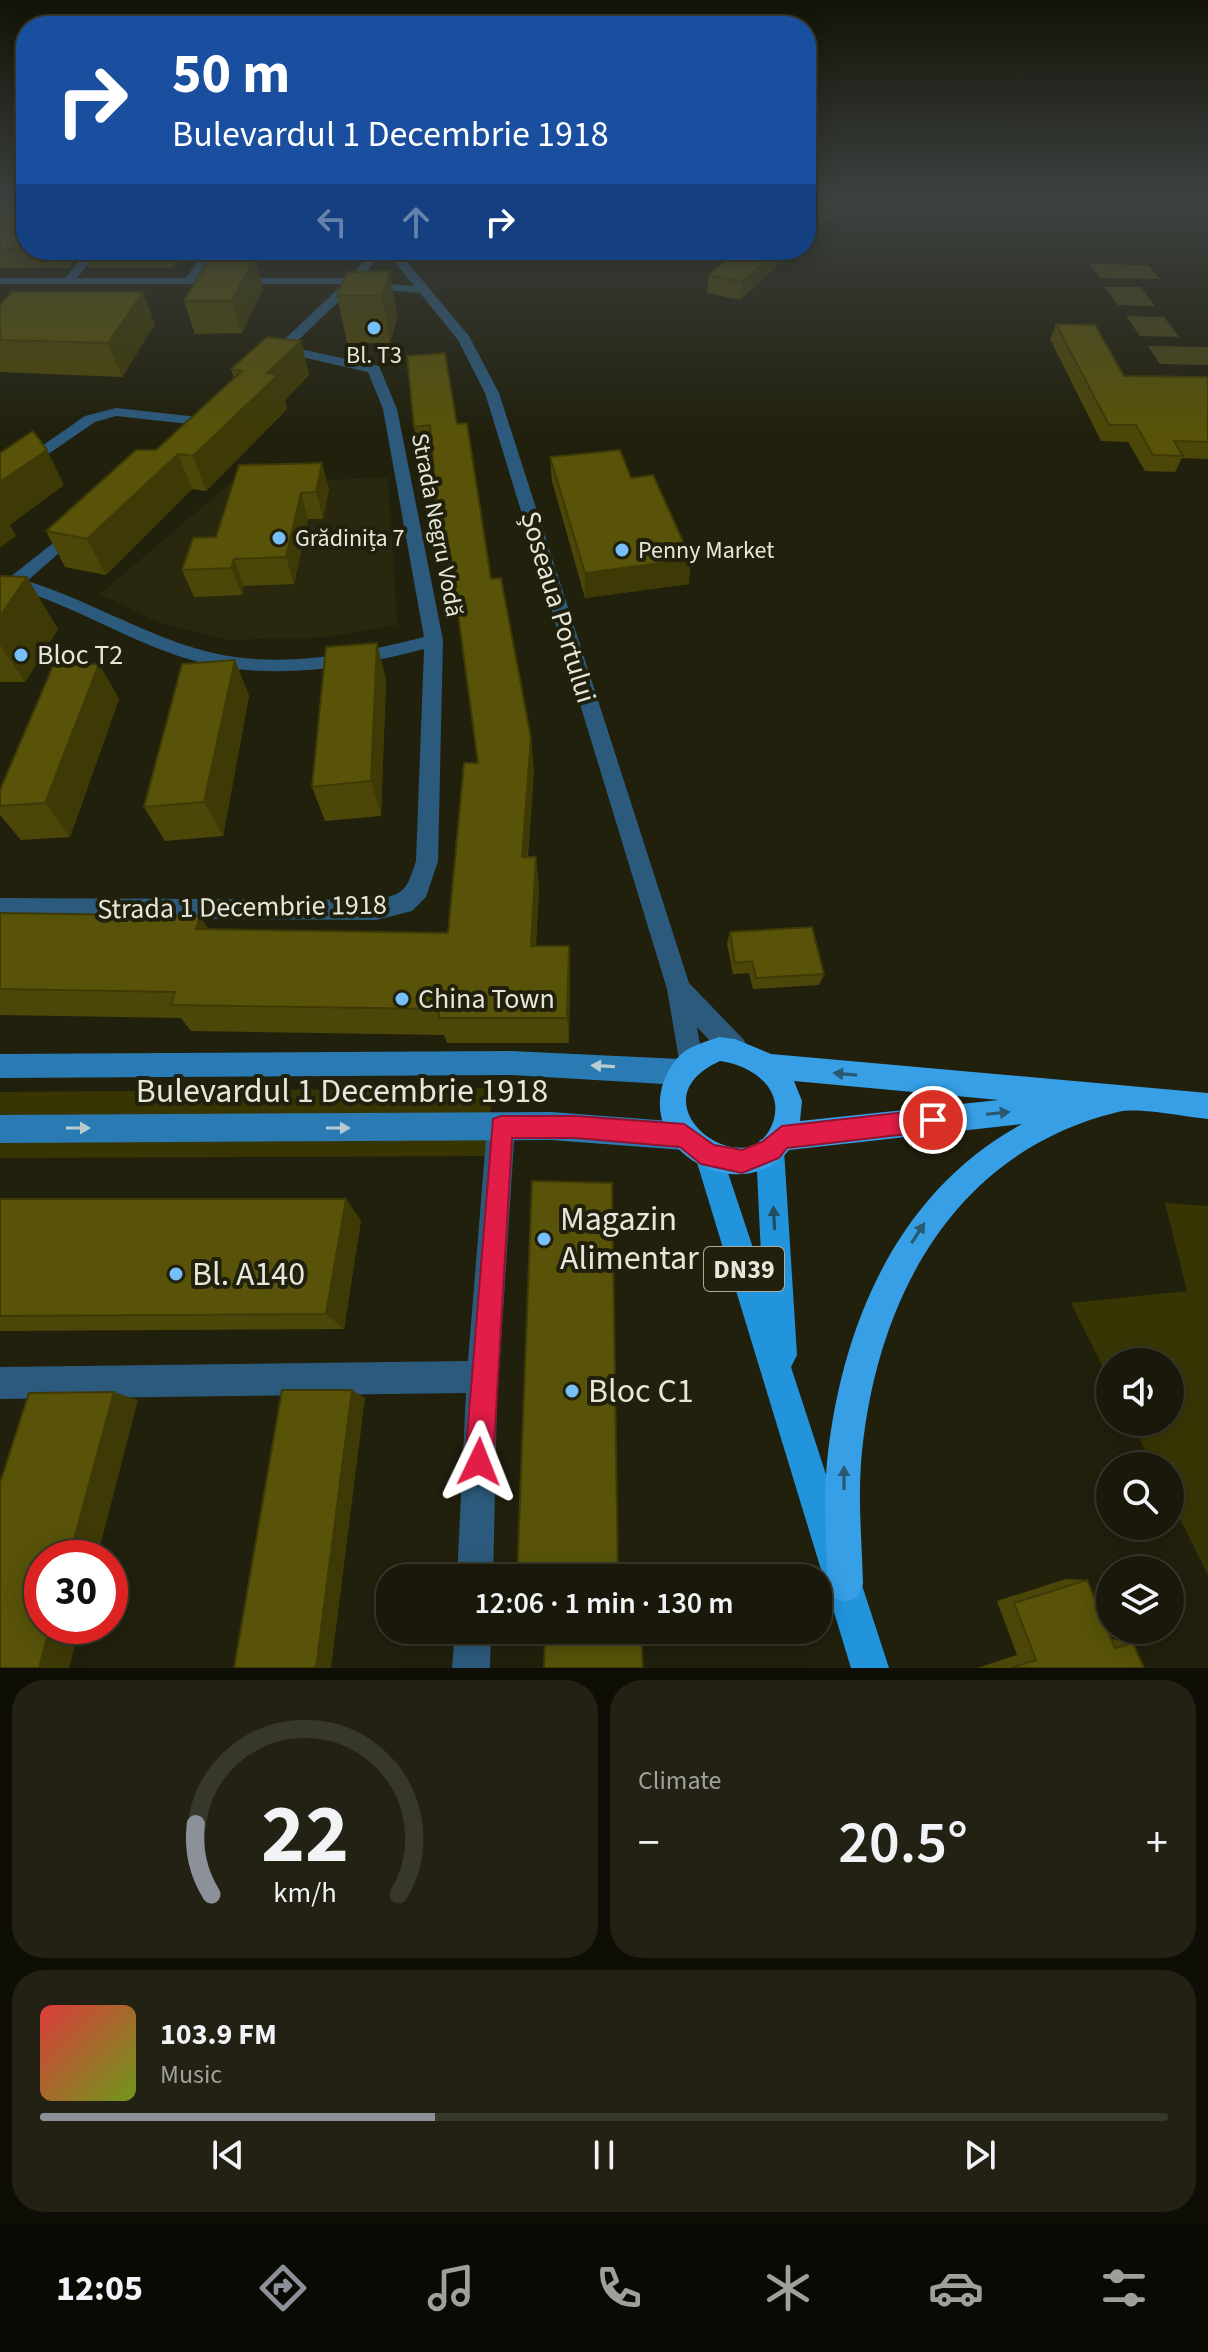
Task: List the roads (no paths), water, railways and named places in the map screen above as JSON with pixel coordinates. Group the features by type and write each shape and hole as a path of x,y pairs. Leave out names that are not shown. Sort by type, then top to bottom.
{"highway":[{"path":"1115,1100 776,1144 742,1162 709,1156 684,1136 672,1104 685,1067 703,1053 735,1049 769,1066 1115,1100 1208,1106"},
{"path":"769,1066 782,1082 789,1100 789,1119 776,1144"},
{"path":"845,1584 844,1462 861,1359 892,1275 935,1208 967,1176 1051,1122 1115,1100"}],"main road":[{"name":"Bulevardul 1 Decembrie 1918","path":"0,1066 511,1063 685,1067"},
{"name":"Bulevardul 1 Decembrie 1918","path":"0,1129 567,1127 684,1136"},
{"name":"DN39","path":"776,1144 782,1380"},
{"name":"DN39","path":"709,1156 782,1380 870,1668"}],"street":[{"path":"68,281 72,276"},
{"path":"189,281 193,276"},
{"path":"258,369 283,349 357,276"},
{"name":"Șoseaua Portului","path":"414,276 464,339 492,393 679,989 685,1067"},
{"path":"0,281 350,284 427,290"},
{"name":"Strada Negru Vodă","path":"16,583 106,616 194,655 248,663 310,663 392,652 434,640 390,409 374,369 283,349"},
{"path":"0,482 90,419 116,412 198,421"},
{"path":"0,594 84,522"},
{"name":"Strada 1 Decembrie 1918","path":"0,908 280,912 376,910 404,904 418,890 427,861 434,640"},
{"path":"679,989 735,1049"},
{"path":"476,1564 483,1377 501,1127"},
{"path":"0,1383 483,1377"},
{"path":"471,1668 472,1644"}],"place":[{"name":"Bl. T3","path":"374,328"},
{"name":"Grădinița 7","path":"279,538"},
{"name":"Penny Market","path":"622,550"},
{"name":"Bloc T2","path":"21,655"},
{"name":"China Town","path":"402,999"},
{"name":"Magazin Alimentar","path":"544,1239"},
{"name":"Bl. A140","path":"176,1274"},
{"name":"Bloc C1","path":"572,1391"}]}
